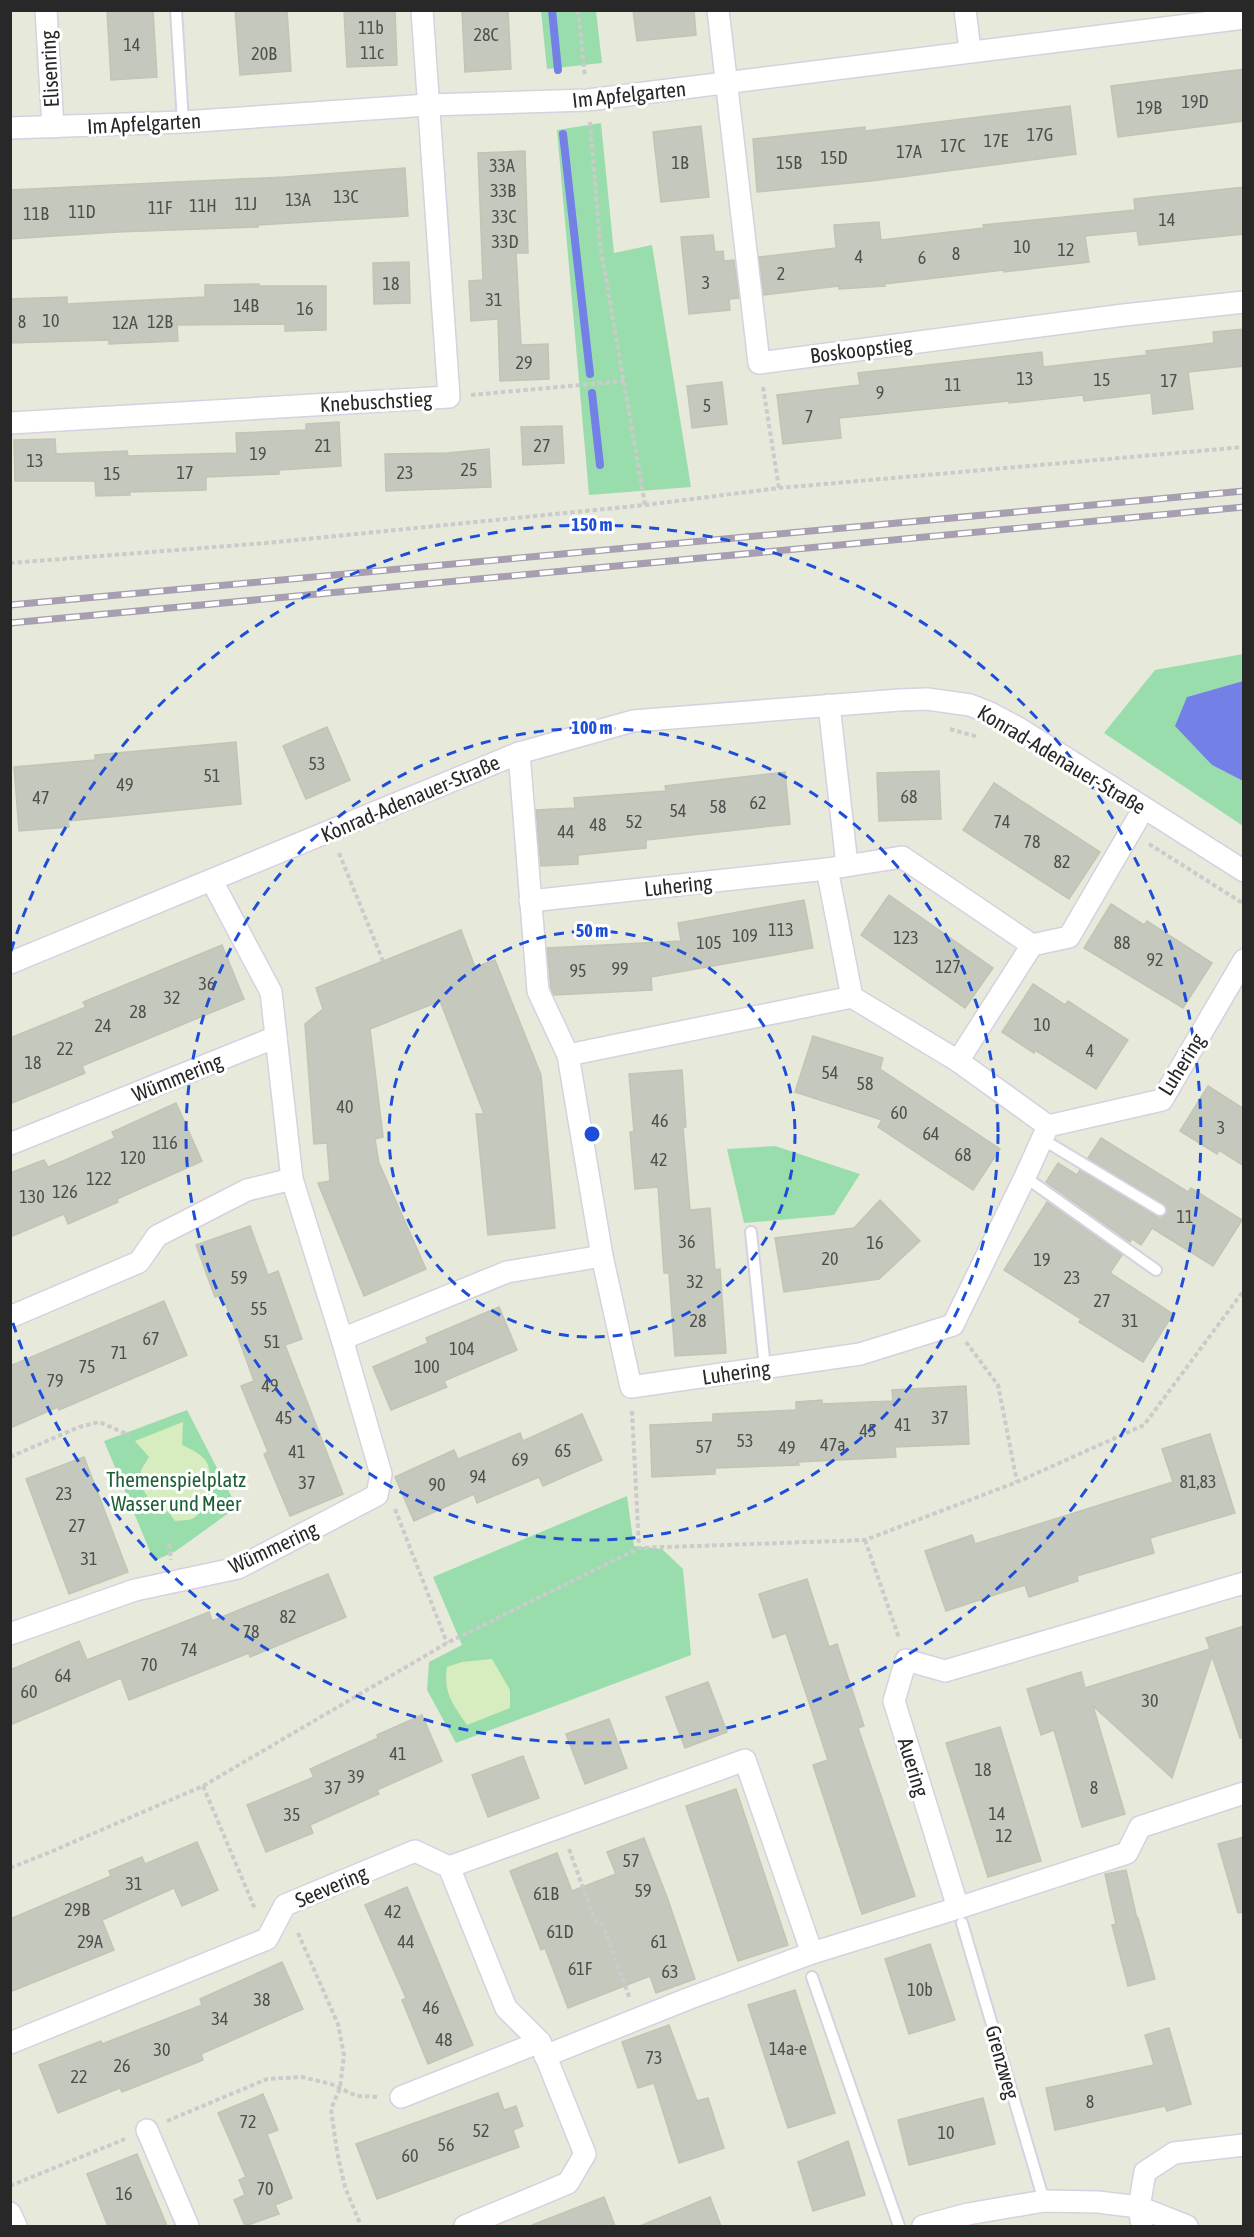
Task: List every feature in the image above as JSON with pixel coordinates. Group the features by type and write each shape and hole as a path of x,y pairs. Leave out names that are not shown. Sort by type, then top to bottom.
{"street":[{"name":"Elisenring","path":"46,10 53,127"},
{"path":"422,10 428,105"},
{"path":"718,10 759,363"},
{"path":"965,10 970,51"},
{"name":"Im Apfelgarten","path":"10,128 183,122 428,105 588,100 970,51 1219,16 1244,18"},
{"name":"Knebuschstieg","path":"10,423 449,397 428,105"},
{"name":"Boskoopstieg","path":"759,363 1124,315 1244,302"},
{"name":"Konrad-Adenauer-Straße","path":"10,963 519,753 633,721 829,705 927,699 970,705 990,713 1020,729 1244,871"},
{"path":"829,705 837,867 852,997"},
{"path":"519,753 538,991 568,1055 602,1256 631,1387"},
{"path":"958,1061 1032,945 1070,937 1144,808"},
{"name":"Luhering","path":"530,901 837,867 902,857 1032,945"},
{"path":"212,881 271,992 292,1179 381,1474"},
{"name":"Luhering","path":"1045,1132 1162,1100 1244,960"},
{"path":"568,1055 852,997 958,1061 1045,1132 953,1325"},
{"name":"Wümmering","path":"10,1143 276,1037"},
{"path":"10,1317 139,1262 157,1236 247,1190 292,1179"},
{"path":"342,1339 507,1272 602,1256"},
{"name":"Luhering","path":"631,1387 860,1354 953,1325"},
{"name":"Wümmering","path":"10,1634 135,1590 238,1568 377,1495 381,1474"},
{"path":"906,1660 945,1671 1244,1583"},
{"name":"Auering","path":"906,1660 894,1701 960,1916"},
{"path":"465,2226 568,2183 585,2154 543,2049 506,2008 449,1868 745,1760 812,1953"},
{"path":"401,2097 637,2019 812,1953 960,1916 1127,1854 1140,1827 1244,1794"},
{"name":"Seevering","path":"267,1939 285,1905 415,1851 449,1868"},
{"path":"10,2043 267,1939"},
{"path":"147,2130 188,2226"},
{"path":"1140,2217 1145,2172 1174,2153 1244,2145"},
{"path":"923,2226 968,2214 1044,2201 1098,2202 1140,2217 1187,2226"},
{"path":"10,2213 16,2226"}],"lane":[{"path":"176,10 183,122"},
{"path":"1045,1132 1160,1210"},
{"path":"1025,1177 1156,1270"},
{"path":"751,1232 765,1368"},
{"name":"Grenzweg","path":"960,1916 1044,2201"},
{"path":"812,1977 899,2226"}],"path":[{"path":"578,10 600,244 645,504"},
{"path":"759,363 779,488"},
{"path":"449,397 624,381"},
{"path":"10,563 266,543 779,488 1244,447"},
{"path":"946,728 981,738"},
{"path":"1130,831 1244,904"},
{"path":"329,857 350,849"},
{"path":"339,853 383,961"},
{"path":"10,1868 48,1854 203,1786 447,1642 639,1548 865,1539 1017,1482 1144,1425 1244,1290"},
{"path":"953,1325 998,1385 1017,1482"},
{"path":"631,1387 639,1548"},
{"path":"10,1457 79,1427 99,1422 129,1435"},
{"path":"381,1474 447,1642"},
{"path":"865,1539 906,1660"},
{"path":"203,1786 267,1939"},
{"path":"561,1826 595,1921 603,1925 637,2019"},
{"path":"285,1905 338,2024 344,2055 340,2088 332,2109 337,2152 345,2187 361,2226"},
{"path":"267,2079 302,2077 340,2088 357,2096 401,2097"}],"green space":[{"path":"541,11 596,11 602,63 547,69"},
{"path":"601,123 614,253 652,245 691,487 589,495 557,130"},
{"path":"1243,654 1243,681 1187,697 1212,765 1243,781 1243,826 1104,733 1155,670"},
{"path":"775,1146 860,1174 834,1215 744,1223 727,1149"},
{"name":"Themenspielplatz Wasser und Meer","path":"187,1410 237,1507 176,1551 154,1561 104,1441"},
{"path":"627,1496 634,1546 662,1549 683,1569 691,1655 456,1743 427,1690 429,1662 462,1645 433,1577"}],"sand":[{"path":"183,1422 182,1445 204,1458 208,1465 210,1479 206,1501 199,1514 192,1519 175,1521 168,1511 159,1514 142,1488 141,1470 149,1457 135,1441"},
{"path":"492,1659 510,1690 510,1708 467,1725 453,1704 448,1691 447,1667 462,1662"}],"water":[{"path":"1244,681 1243,781 1212,765 1175,726 1187,697"}],"building":[{"path":"107,10 153,10 157,77 111,80"},
{"path":"235,10 287,10 291,71 240,75"},
{"path":"344,10 395,10 397,65 347,67"},
{"path":"462,10 508,10 511,69 465,72"},
{"path":"633,10 694,10 696,35 637,41"},
{"path":"1244,69 1244,121 1118,137 1111,86"},
{"path":"1070,106 1076,154 871,181 757,192 753,139 865,127 865,131"},
{"path":"701,126 709,197 661,202 653,132"},
{"path":"525,151 528,253 516,253 521,345 548,344 549,379 500,381 498,319 471,321 469,281 483,280 478,153"},
{"path":"405,168 408,216 258,225 258,227 117,232 10,239 10,190 285,177"},
{"path":"1244,187 1244,234 1139,245 1137,231 1085,236 1089,262 884,284 885,286 839,289 839,286 764,295 759,257 836,248 834,225 879,222 881,240 984,228 983,225 1135,210 1134,199"},
{"path":"713,235 715,252 723,251 724,261 734,260 739,298 729,299 730,310 689,314 681,237"},
{"path":"409,262 410,303 374,304 373,263"},
{"path":"259,284 259,286 326,286 326,330 285,331 285,324 177,325 178,341 109,344 109,340 10,343 10,299 67,297 67,304 205,297 205,285"},
{"path":"1244,329 1244,366 1188,372 1193,409 1153,414 1151,393 1084,401 1083,395 1009,403 1009,401 839,418 841,438 783,444 777,395 860,385 858,373 1042,352 1043,367 1147,355 1146,351 1214,343 1213,332"},
{"path":"722,382 727,424 692,428 687,386"},
{"path":"339,422 341,466 279,470 279,474 206,477 206,490 129,492 130,495 96,496 95,481 15,481 14,440 55,439 56,454 127,451 128,456 237,453 236,433 306,430 306,424"},
{"path":"562,426 564,463 523,465 521,427"},
{"path":"489,449 491,487 386,491 385,454 447,453"},
{"path":"327,727 350,780 306,799 283,746"},
{"path":"236,742 241,804 68,821 69,827 19,831 14,767 95,760 95,755"},
{"path":"939,771 941,819 879,821 877,773"},
{"path":"785,772 790,824 646,840 646,848 578,855 578,864 541,866 536,810 575,808 574,798 666,791 665,786"},
{"path":"994,783 1100,852 1069,899 963,830"},
{"path":"889,895 993,968 965,1008 861,935"},
{"path":"804,900 813,948 651,977 652,990 554,995 551,988 547,948 681,941 678,923"},
{"path":"1111,904 1144,925 1147,921 1212,963 1183,1008 1084,948"},
{"path":"461,930 475,967 495,960 541,1075 555,1228 488,1235 476,1114 484,1114 440,1001 370,1029 383,1137 375,1139 379,1163 426,1269 364,1296 318,1183 330,1181 327,1143 314,1144 305,1024 323,1009 316,988"},
{"path":"222,945 244,999 82,1066 85,1073 10,1104 10,1038 86,1007 83,1002"},
{"path":"1033,984 1065,1005 1068,1001 1128,1040 1096,1089 1002,1032"},
{"path":"813,1036 883,1058 880,1069 1000,1149 973,1190 878,1127 882,1120 795,1092"},
{"path":"682,1070 686,1127 683,1127 690,1210 710,1208 715,1270 720,1269 726,1353 675,1356 669,1273 664,1273 658,1187 635,1189 630,1132 634,1132 629,1074"},
{"path":"1208,1086 1244,1109 1244,1166 1219,1150 1217,1154 1180,1131"},
{"path":"176,1103 202,1161 68,1224 64,1214 10,1237 10,1173 44,1160 48,1167 63,1161 115,1138 112,1132"},
{"path":"1101,1138 1188,1192 1191,1188 1242,1220 1213,1266 1152,1228 1141,1245 1132,1239 1130,1242 1046,1182 1058,1163 1077,1175 1080,1170 1156,1216 1164,1216 1167,1210 1164,1204 1088,1158"},
{"path":"880,1200 920,1241 879,1279 784,1292 775,1238 854,1228"},
{"path":"1047,1202 1122,1255 1110,1273 1173,1314 1143,1362 1079,1322 1081,1319 1004,1270"},
{"path":"250,1226 268,1275 278,1271 302,1339 285,1345 343,1494 290,1516 264,1454 268,1452 241,1386 254,1381 222,1294 215,1297 196,1245"},
{"path":"164,1301 187,1355 59,1410 58,1407 10,1428 10,1366"},
{"path":"499,1307 517,1350 444,1381 447,1387 391,1410 373,1367 428,1343 426,1338"},
{"path":"966,1386 969,1444 895,1447 896,1457 798,1462 799,1465 715,1468 715,1474 652,1477 650,1425 713,1422 713,1414 796,1410 796,1402 822,1400 822,1404 893,1401 892,1390"},
{"path":"582,1414 602,1460 543,1486 539,1477 477,1503 474,1494 414,1521 395,1477 454,1450 458,1459 520,1433 523,1441"},
{"path":"1210,1434 1235,1513 1150,1538 1154,1553 1077,1576 1078,1581 1029,1597 1025,1585 946,1611 925,1551 972,1535 975,1544 1173,1482 1162,1449"},
{"path":"84,1457 128,1572 69,1594 26,1479"},
{"path":"328,1574 346,1617 250,1657 249,1653 129,1700 121,1678 10,1725 10,1670 79,1641 87,1660 209,1612 212,1621"},
{"path":"807,1579 829,1647 837,1644 864,1726 858,1728 915,1896 862,1914 813,1765 828,1760 786,1633 773,1638 759,1594"},
{"path":"1244,1626 1244,1738 1240,1738 1212,1656 1172,1778 1093,1706 1125,1814 1082,1827 1054,1730 1041,1735 1027,1689 1081,1672 1085,1688 1210,1649 1206,1638"},
{"path":"708,1682 727,1732 685,1748 666,1697"},
{"path":"422,1715 442,1761 377,1790 379,1794 310,1825 313,1833 266,1852 247,1805 314,1777 310,1769"},
{"path":"609,1719 627,1768 585,1784 566,1734"},
{"path":"1000,1727 1041,1861 988,1877 946,1743"},
{"path":"523,1756 539,1798 488,1817 472,1775"},
{"path":"736,1789 788,1945 738,1961 686,1806"},
{"path":"1244,1837 1244,1912 1238,1913 1218,1844"},
{"path":"644,1838 695,1979 656,1993 650,1976 568,2008 545,1948 541,1950 510,1871 557,1853 572,1891 616,1874 607,1852"},
{"path":"197,1842 218,1890 182,1906 174,1888 102,1920 114,1950 10,1992 10,1919 111,1876 109,1871 142,1857 145,1864"},
{"path":"1126,1870 1137,1919 1155,1979 1128,1986 1112,1925 1116,1924 1105,1874"},
{"path":"407,1887 473,2045 428,2064 402,2000 406,1998 365,1905"},
{"path":"930,1944 955,2020 909,2034 885,1959"},
{"path":"282,1962 303,2009 201,2054 203,2060 122,2092 120,2088 58,2113 39,2065 101,2041 102,2044 202,2005 200,1999"},
{"path":"795,1990 835,2113 788,2128 748,2005"},
{"path":"669,2025 697,2101 708,2098 724,2148 679,2163 654,2083 638,2088 622,2042"},
{"path":"1169,2028 1191,2104 1167,2111 1165,2106 1055,2130 1046,2088 1154,2065 1145,2035"},
{"path":"498,2093 504,2110 516,2106 523,2126 513,2130 519,2147 377,2199 356,2144"},
{"path":"263,2094 278,2130 267,2134 292,2198 275,2205 279,2214 245,2226 234,2200 245,2195 239,2180 246,2177 218,2113"},
{"path":"983,2098 995,2144 909,2165 898,2120"},
{"path":"848,2141 865,2195 813,2211 798,2162"},
{"path":"137,2154 167,2226 108,2226 87,2174"},
{"path":"604,2197 615,2226 532,2226 532,2225"},
{"path":"710,2197 721,2226 640,2226"}],"waterway":[{"path":"552,10 558,70"},
{"path":"563,134 590,374"},
{"path":"592,393 600,465"}],"railway":[{"path":"10,605 1244,491"},
{"path":"10,623 1244,507"}]}
